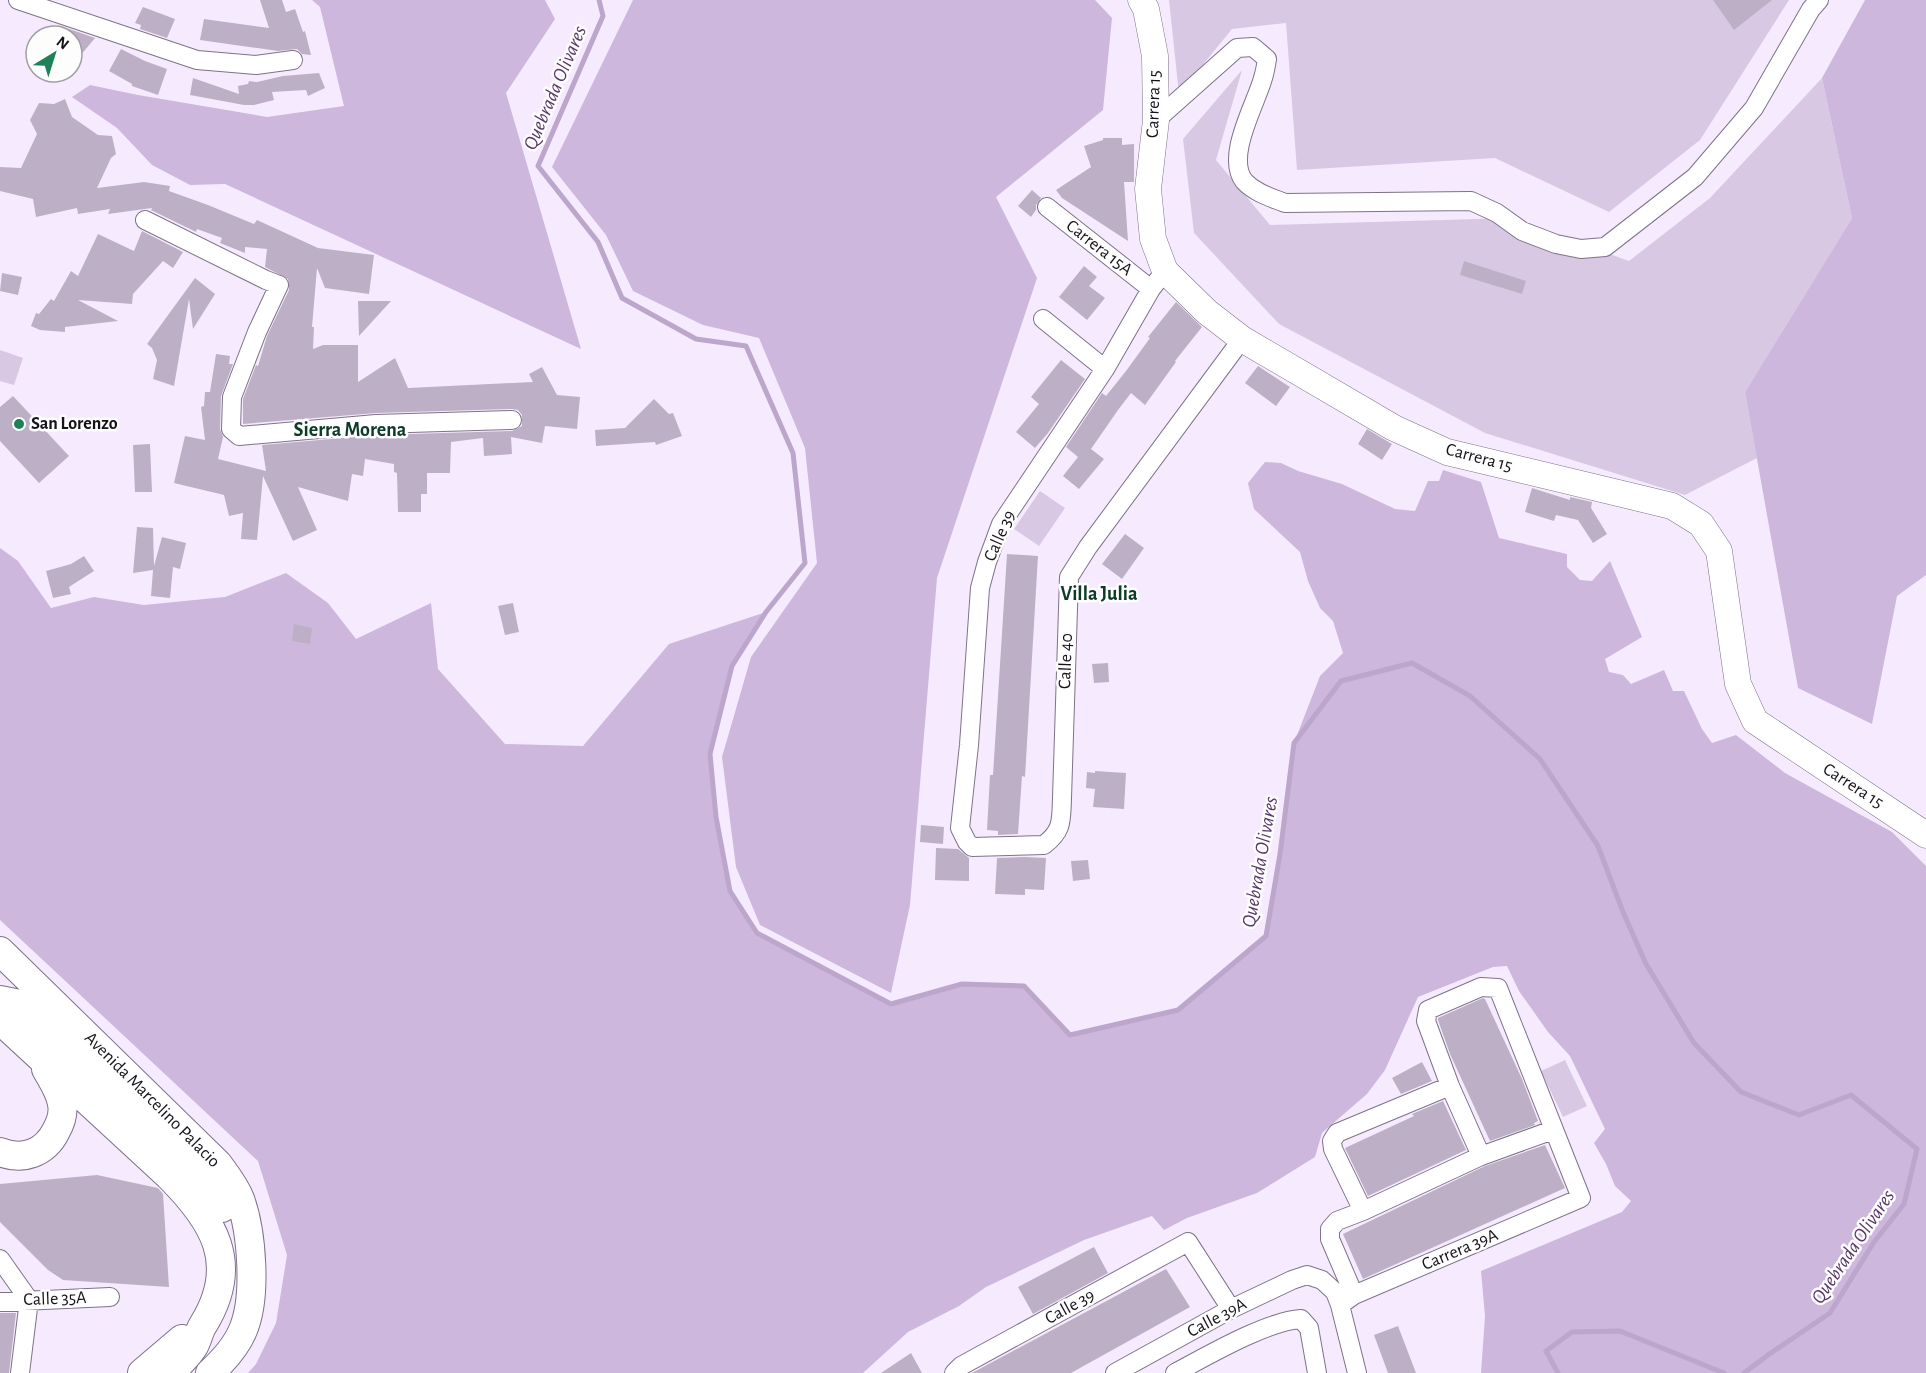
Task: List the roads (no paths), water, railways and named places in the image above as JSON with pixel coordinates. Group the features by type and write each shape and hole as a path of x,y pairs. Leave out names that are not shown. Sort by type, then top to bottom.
{"main road":[{"name":"Carrera 15","path":"1141,0 1146,9 1155,56 1156,120 1148,189 1158,280 1207,312 1242,339 1394,428 1447,452 1672,506 1701,524 1719,551 1738,684 1755,721 1926,835"},
{"name":"Avenida Marcelino Palacio","path":"0,951 218,1164 240,1199 246,1221 252,1272 250,1306 243,1330 232,1349 210,1373"},
{"path":"0,1000 15,1003 37,1018 183,1160 215,1196 252,1272"},
{"path":"0,1020 191,1198 217,1241 222,1271 216,1301 195,1345 170,1373"},
{"path":"0,1152 21,1156 32,1154 43,1148 53,1138 63,1116 58,1090 38,1054"},
{"path":"142,1373 183,1338 202,1327"}],"street":[{"path":"18,0 197,60 256,64 293,60"},
{"path":"1156,120 1238,48 1253,47 1267,59 1264,77 1240,139 1237,162 1243,179 1258,193 1285,203 1471,201 1497,213 1522,231 1556,244 1581,249 1605,247 1695,177 1754,108 1805,19 1819,0"},
{"name":"Carrera 15A","path":"1047,207 1158,280"},
{"path":"145,220 279,285 257,332 232,398 231,429 239,436 376,424 512,420"},
{"name":"Calle 39","path":"967,842 960,828 969,745 980,588 987,562 1001,524 1105,369 1158,280"},
{"path":"1043,318 1105,369"},
{"name":"Calle 40","path":"967,842 972,847 1044,845 1058,832 1062,798 1069,577 1088,547 1242,339"},
{"path":"1356,1373 1347,1300 1330,1239 1330,1229 1337,1221 1481,1156 1553,1130 1498,988 1481,987 1428,1011 1426,1021 1450,1086 1481,1156"},
{"path":"1363,1211 1333,1149 1332,1141 1337,1133 1450,1086"},
{"name":"Carrera 39A","path":"1347,1300 1581,1198 1553,1130"},
{"name":"Calle 39","path":"954,1373 961,1366 1188,1242 1231,1309"},
{"path":"0,1259 29,1300 20,1373"},
{"name":"Calle 39A","path":"1115,1373 1231,1309 1307,1275 1322,1280 1347,1300"},
{"name":"Calle 35A","path":"0,1302 110,1297"},
{"name":"Calle 39A","path":"1175,1373 1210,1354 1286,1320 1301,1319 1309,1328 1317,1373"}],"waterway":[{"name":"Quebrada Olivares","path":"599,0 603,16 538,166 598,242 622,298 696,339 746,346 793,453 805,563 766,612 732,666 710,754 716,817 730,891 757,933 891,1004 962,984 1024,986 1070,1035 1178,1010 1266,936 1280,854 1294,743 1341,681 1412,663 1470,696 1540,759 1598,846 1646,964 1694,1043 1741,1092 1799,1115 1851,1095 1917,1149 1904,1204 1874,1242 1830,1313 1744,1373"},
{"name":"Quebrada Olivares","path":"1558,1373 1546,1351 1572,1332 1620,1331 1724,1373"}],"place":[{"name":"San Lorenzo","path":"19,424"}],"district":[{"name":"Sierra Morena","path":"350,430"},
{"name":"Villa Julia","path":"1099,594"}]}
